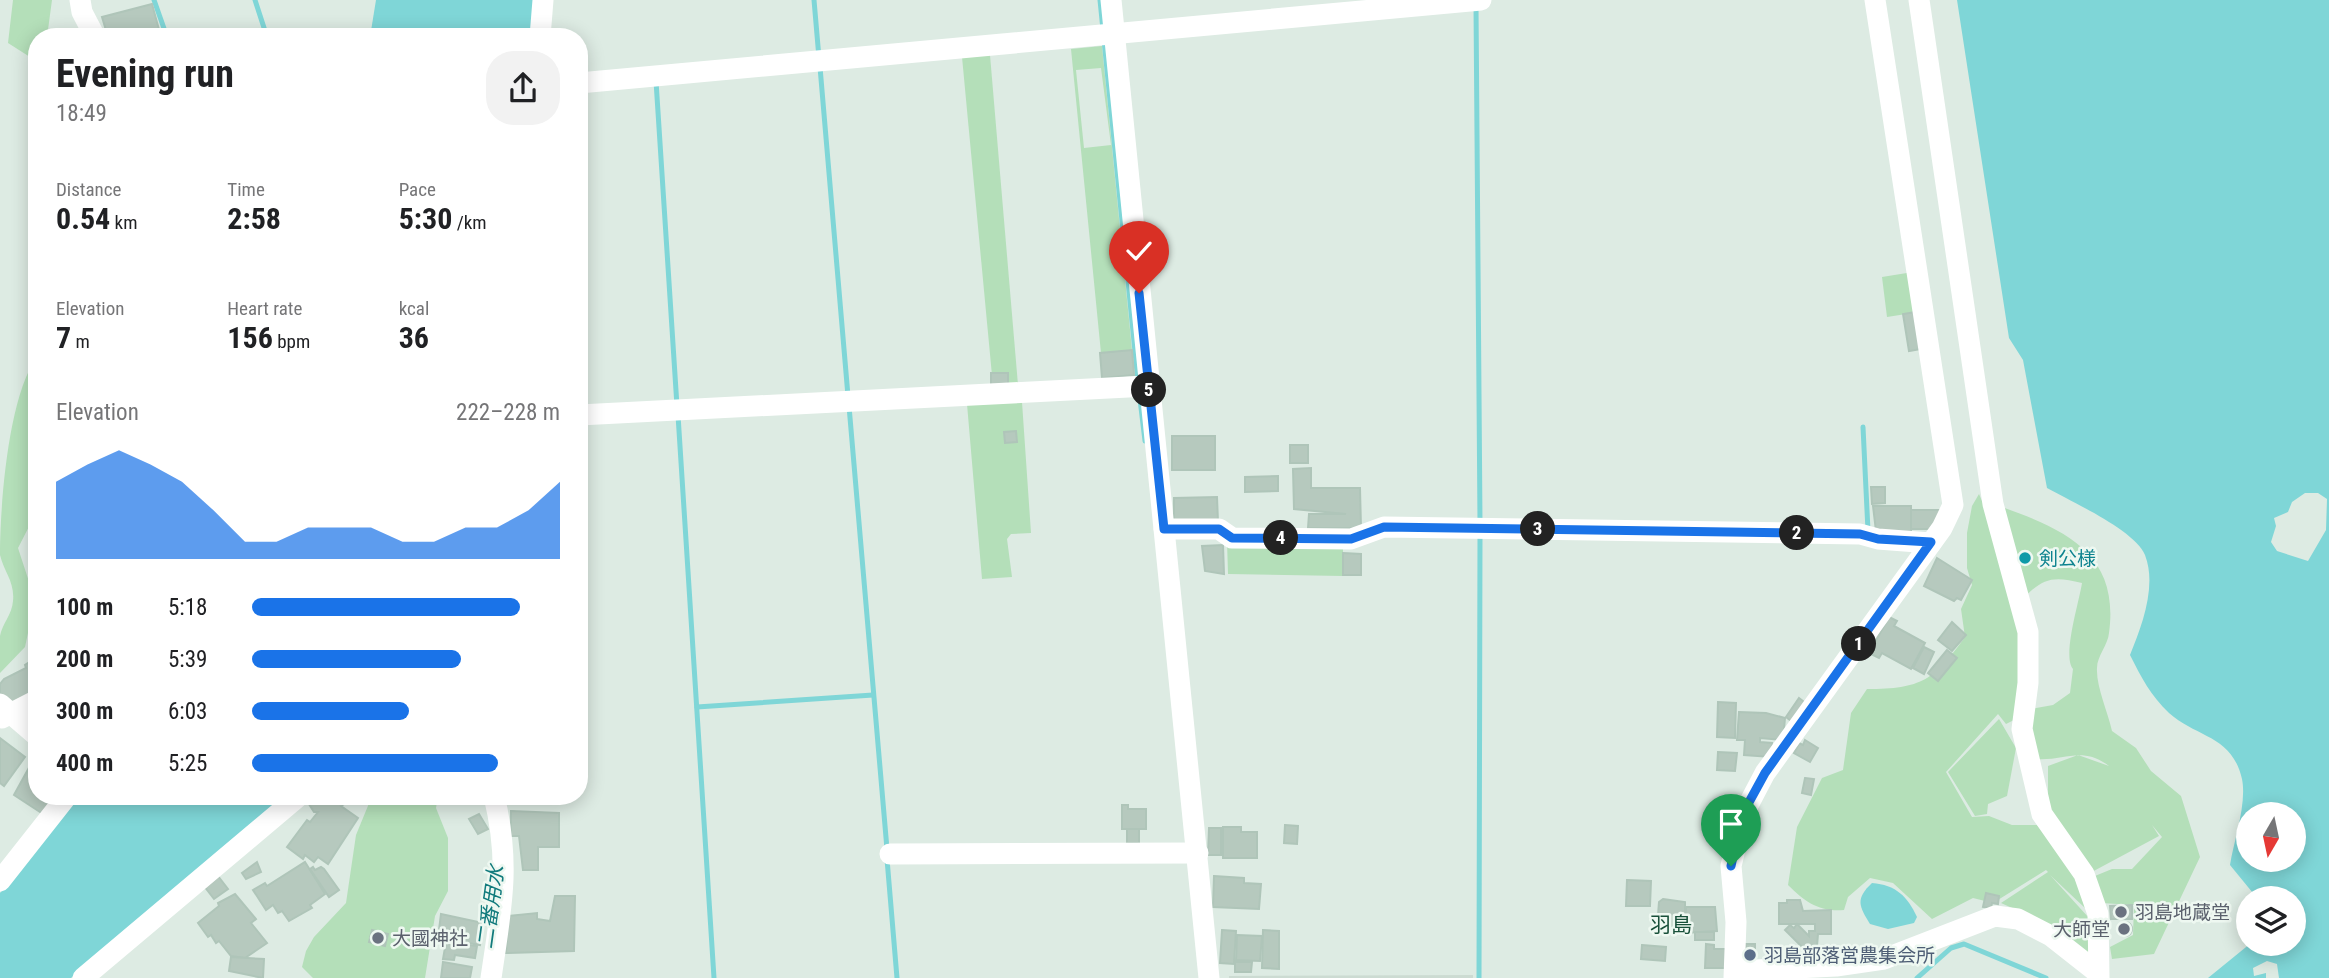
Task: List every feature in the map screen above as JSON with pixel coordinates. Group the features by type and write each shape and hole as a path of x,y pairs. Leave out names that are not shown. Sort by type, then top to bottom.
{"street":[{"path":"80,0 82,12 90,28"},
{"path":"541,28 543,0"},
{"path":"1111,0 1108,36 1142,387 1164,529 1209,978"},
{"path":"588,82 1480,0"},
{"path":"1875,0 1953,505 1931,542 1765,773 1742,815 1731,866 1737,973 1836,966 1884,959 1995,916 2018,919 2050,936 2099,975"},
{"path":"1919,0 1994,512 2028,632 2028,683 2022,729 2042,814 2084,874 2098,914 2099,975"},
{"path":"588,415 1142,387"},
{"path":"1164,529 1219,529 1232,538 1351,539 1384,527 1860,534 1878,539 1931,542"},
{"path":"4,712 28,703"},
{"path":"4,712 28,729"},
{"path":"0,881 60,805"},
{"path":"83,978 288,805"},
{"path":"491,978 505,874 505,851 496,805"},
{"path":"890,854 1198,853"}],"shaded area":[{"path":"1473,975 1473,978 1229,978 1229,976"}],"green space":[{"path":"13,0 52,0 48,28 28,28 28,56 8,43"},
{"path":"1102,46 1132,350 1101,353 1071,49","holes":["1101,68 1111,145 1084,148 1076,70"]},
{"path":"990,55 1018,385 993,386 962,57"},
{"path":"1913,272 1919,312 1887,317 1882,277"},
{"path":"27,375 28,529 18,548 28,579 28,633 25,647 0,673 0,636 13,601 11,583 0,555 4,482 13,424"},
{"path":"1022,402 1031,533 1011,534 1007,539 1012,577 982,579 967,404"},
{"path":"1979,494 1991,522 2018,615 2020,717 2006,724 1998,714 1946,772 1972,817 1989,816 2012,825 2037,825 2066,857 2090,907 2085,908 2050,875 2089,918 2092,952 2087,954 2041,921 2001,903 2048,872 2046,870 1993,903 1973,898 1932,919 1893,883 1870,878 1848,897 1844,910 1813,905 1788,885 1797,827 1822,778 1843,770 1851,713 1867,689 1901,687 1925,679 1944,663 1965,637 1961,609 1972,585 1967,568 1967,533 1972,506"},
{"path":"1999,506 2065,535 2082,548 2096,564 2106,583 2110,606 2109,633 2099,659 2097,675 2112,731 2136,748 2151,771 2181,796 2200,857 2154,954 2112,959 2110,947 2133,935 2134,905 2101,903 2090,878 2112,869 2132,869 2162,837 2152,825 2159,836 2090,873 2048,810 2048,766 2076,756 2034,759 2030,709 2053,705 2070,693 2073,669 2069,653 2070,641 2082,583 2064,579 2050,580 2037,586 2023,599","holes":["2079,755 2090,756 2109,766"]},
{"path":"1227,541 1343,544 1343,576 1228,574"},
{"path":"1999,719 2016,748 2007,796 1988,804 1987,814 1975,816 1948,772"},
{"path":"368,805 436,805 448,838 448,891 435,916 425,978 313,978 302,967 306,951 314,937 346,903 356,835"}],"water":[{"path":"376,0 536,0 534,28 371,28"},
{"path":"1957,0 2329,0 2329,978 2279,978 2277,964 2267,961 2253,968 2254,976 2266,973 2266,978 2208,978 2236,955 2306,956 2306,886 2247,886 2230,865 2236,836 2236,872 2306,872 2306,802 2242,802 2242,779 2230,754 2222,745 2169,713 2152,693 2130,655 2149,593 2145,555 2139,545 2116,526 2047,488 2023,360 2009,338","holes":["2305,493 2318,493 2327,499 2326,530 2308,561 2277,551 2271,542 2276,526 2274,518 2288,512 2292,502"]},
{"path":"70,805 276,805 71,978 0,978 0,893"},
{"path":"1872,883 1888,886 1900,893 1917,917 1914,923 1888,929 1870,924 1860,903"}],"building":[{"path":"152,4 159,28 105,28 102,17"},
{"path":"1916,312 1921,349 1909,351 1903,314"},
{"path":"1132,350 1134,375 1102,378 1100,353"},
{"path":"991,373 1008,373 1008,386 991,386"},
{"path":"1016,431 1017,442 1005,443 1004,432"},
{"path":"1172,436 1215,436 1215,470 1172,470"},
{"path":"1290,445 1308,445 1308,463 1290,463"},
{"path":"1311,468 1311,488 1360,488 1361,528 1308,528 1309,514 1346,514 1294,509 1293,469"},
{"path":"1278,476 1278,491 1245,492 1245,477"},
{"path":"1871,487 1885,487 1885,503 1872,504"},
{"path":"1217,497 1218,522 1174,523 1174,498"},
{"path":"1873,506 1911,506 1911,535 1876,531"},
{"path":"1911,510 1940,510 1932,529 1911,529"},
{"path":"1223,545 1224,574 1205,571 1202,546"},
{"path":"1343,553 1361,554 1361,575 1343,575"},
{"path":"1937,558 1972,580 1961,600 1957,598 1954,601 1924,586"},
{"path":"1889,617 1897,621 1894,626 1925,643 1911,669 1882,653 1879,658 1869,653"},
{"path":"1952,622 1966,635 1952,651 1938,640"},
{"path":"1924,647 1934,652 1924,674 1913,668"},
{"path":"1947,650 1957,658 1938,681 1928,673"},
{"path":"28,663 28,698 15,705 0,695 0,684 4,679 26,668"},
{"path":"1799,698 1808,705 1795,724 1786,717"},
{"path":"1718,702 1736,703 1735,738 1717,737"},
{"path":"1739,712 1766,713 1785,718 1783,740 1760,738 1760,742 1772,743 1771,757 1744,755 1745,740 1737,740"},
{"path":"0,738 25,757 4,786 0,783"},
{"path":"1805,740 1818,748 1810,762 1794,753 1799,743 1803,745"},
{"path":"1718,752 1737,753 1735,771 1717,770"},
{"path":"28,769 28,804 14,795"},
{"path":"1805,778 1814,779 1811,795 1802,793"},
{"path":"29,805 54,805 46,816"},
{"path":"310,805 343,805 358,818 328,864 318,857 314,862 305,855 303,859 287,847 307,820 310,822 318,812 314,812"},
{"path":"1122,805 1128,805 1128,809 1146,809 1146,829 1122,829"},
{"path":"511,811 559,813 559,847 538,847 538,870 523,870 519,836 511,836"},
{"path":"479,814 488,829 478,834 469,819"},
{"path":"1285,825 1298,826 1297,844 1284,843"},
{"path":"1223,827 1241,827 1241,832 1257,832 1257,858 1223,858"},
{"path":"1209,828 1221,828 1221,855 1208,855"},
{"path":"1127,829 1139,829 1139,843 1127,843"},
{"path":"257,862 261,872 246,879 242,873"},
{"path":"305,862 325,894 310,905 312,908 289,921 282,911 278,913 273,905 266,910 253,890 265,883 267,886"},
{"path":"313,867 315,870 321,867 324,869 339,890 329,897 310,869"},
{"path":"218,876 228,889 214,899 204,886"},
{"path":"1214,876 1244,878 1244,883 1261,884 1259,909 1213,907"},
{"path":"1627,880 1651,881 1650,906 1626,906"},
{"path":"1986,893 1999,896 1998,904 1992,903 1991,908 1983,907"},
{"path":"235,894 256,919 251,923 267,943 245,958 231,956 219,941 216,943 211,935 208,937 198,923 219,906 218,903"},
{"path":"555,896 575,896 574,951 506,953 508,916 537,913 537,919 550,921"},
{"path":"1663,899 1685,902 1685,919 1677,918 1676,928 1657,928 1659,902"},
{"path":"1787,900 1800,900 1803,911 1831,910 1831,934 1818,934 1817,946 1803,948 1785,930 1790,925 1794,928 1797,924 1779,924 1779,903 1787,903","holes":["1797,924 1815,924 1815,931 1809,931 1809,936"]},
{"name":"羽島地蔵堂","path":"2132,905 2132,919 2111,919 2110,906"},
{"path":"1686,907 1715,907 1717,931 1684,933 1682,918 1686,918"},
{"path":"441,914 483,923 480,945 438,938"},
{"name":"大師堂","path":"2125,922 2130,924 2130,934 2125,936 2120,934 2118,929 2120,924"},
{"name":"大國神社","path":"372,930 388,934 385,946 369,942"},
{"path":"1222,930 1236,931 1234,964 1220,963"},
{"path":"1263,930 1279,931 1279,969 1262,968"},
{"path":"1695,932 1714,932 1714,940 1695,940"},
{"path":"1237,935 1262,936 1260,961 1236,960"},
{"path":"446,942 477,946 475,958 455,955 454,960 443,959"},
{"path":"1706,944 1714,945 1714,949 1728,949 1727,968 1705,968"},
{"name":"羽島部落営農集会所","path":"1746,944 1755,944 1755,965 1746,965"},
{"path":"1642,945 1666,947 1665,961 1641,959"},
{"path":"1832,946 1833,959 1807,961 1806,948"},
{"path":"231,957 264,959 263,978 229,971"},
{"path":"443,962 472,967 470,978 441,978"},
{"path":"1235,962 1252,962 1251,972 1235,972"}],"waterway":[{"path":"154,0 164,28"},
{"path":"255,0 264,28"},
{"path":"814,0 819,58"},
{"path":"1100,0 1103,30"},
{"path":"1476,5 1480,523"},
{"path":"1104,40 1138,382"},
{"path":"820,67 848,396"},
{"path":"656,81 677,406"},
{"path":"1139,391 1145,441"},
{"path":"849,406 887,849"},
{"path":"678,415 714,978"},
{"path":"1863,427 1868,531"},
{"path":"1479,978 1480,533"},
{"path":"697,707 873,695"},
{"path":"887,859 897,978"},
{"path":"1917,978 1951,948 1964,944 2046,978"}],"place":[{"name":"剣公様","path":"2025,558"},
{"name":"羽島地蔵堂","path":"2121,912"},
{"name":"大師堂","path":"2124,929"},
{"name":"大國神社","path":"378,938"},
{"name":"羽島部落営農集会所","path":"1750,955"}],"district":[{"name":"羽島","path":"1671,925"}],"route":[{"path":"1139,293 1164,529 1219,529 1232,538 1356,539 1369,530 1384,527 1475,527 1860,534 1868,538 1931,542 1765,773 1742,815 1731,866"}],"water label":[{"name":"二番用水","path":"491,907"}]}
